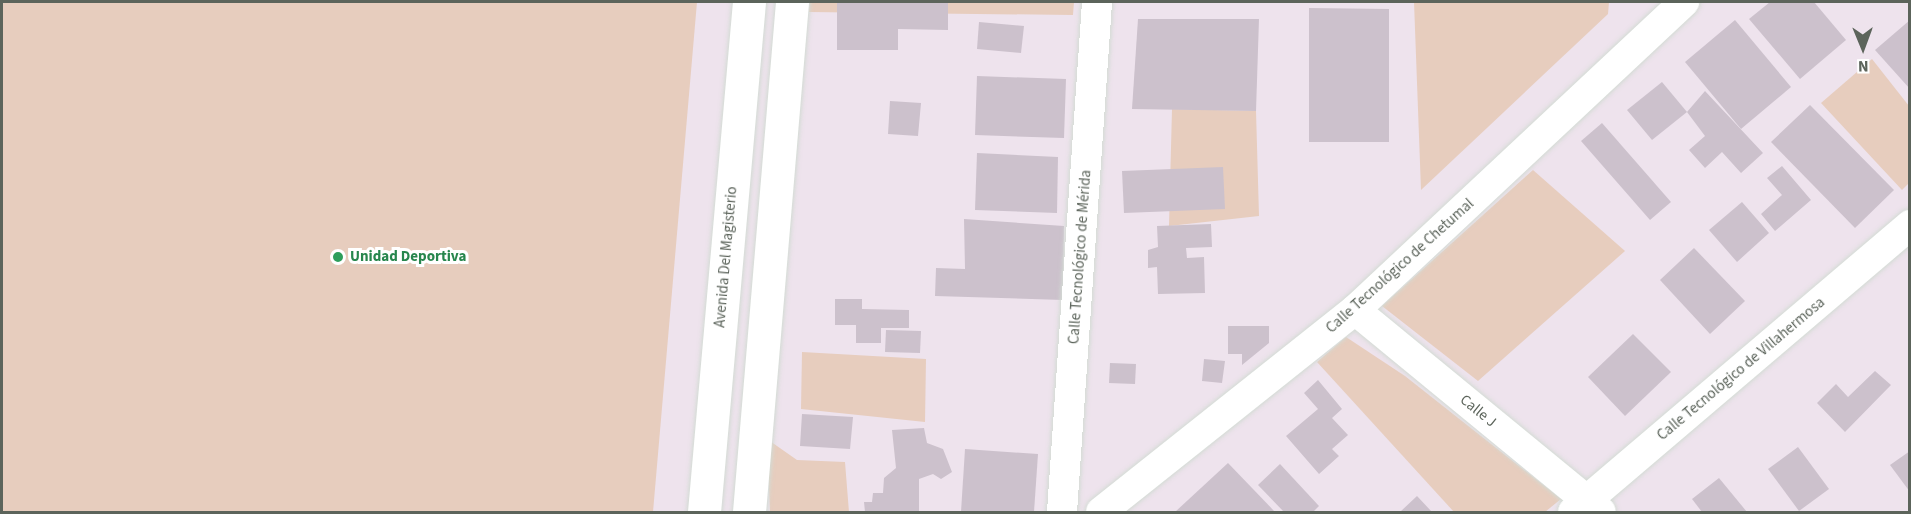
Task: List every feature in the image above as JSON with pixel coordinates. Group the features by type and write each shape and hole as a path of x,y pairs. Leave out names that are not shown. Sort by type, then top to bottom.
{"street":[{"name":"Avenida Del Magisterio","path":"704,513 749,2"},
{"path":"749,513 792,2"},
{"name":"Calle Tecnológico de Mérida","path":"1062,513 1097,2"},
{"name":"Calle Tecnológico de Chetumal","path":"1101,513 1355,310 1684,2"},
{"name":"Calle Tecnológico de Villahermosa","path":"1587,508 1910,225"},
{"name":"Calle J","path":"1355,310 1587,508"}],"shaded area":[{"name":"Unidad Deportiva","path":"2,2 697,2 653,512 2,512"},
{"path":"810,2 1074,2 1073,15 809,12"},
{"path":"1414,2 1609,2 1608,14 1421,190"},
{"path":"1872,59 1909,106 1909,183 1902,190 1821,103"},
{"path":"1172,109 1256,111 1259,216 1169,226"},
{"path":"1533,170 1625,251 1478,381 1382,306"},
{"path":"1346,337 1405,376 1561,499 1545,512 1454,512 1317,362"},
{"path":"802,352 926,359 925,422 801,409"},
{"path":"767,439 797,460 845,462 849,512 770,512"}],"building":[{"path":"837,2 948,2 948,30 898,29 898,50 837,50"},
{"path":"1770,2 1814,2 1846,40 1800,79 1749,19"},
{"path":"1309,8 1389,9 1389,142 1309,142"},
{"path":"1138,19 1259,19 1256,111 1132,109"},
{"path":"1735,20 1791,87 1741,129 1685,62"},
{"path":"1910,20 1910,89 1875,50"},
{"path":"979,22 1024,26 1021,53 977,49"},
{"path":"977,76 1066,79 1064,138 975,135"},
{"path":"1662,82 1687,112 1652,140 1627,110"},
{"path":"1705,91 1763,153 1741,173 1722,152 1705,168 1689,150 1705,136 1687,112"},
{"path":"890,101 921,103 918,136 888,134"},
{"path":"1810,105 1894,190 1855,228 1771,142"},
{"path":"1602,123 1671,202 1650,220 1581,141"},
{"path":"977,153 1058,157 1057,213 975,210"},
{"path":"1782,166 1811,200 1775,231 1761,214 1782,195 1767,178"},
{"path":"1223,167 1225,209 1124,213 1122,171"},
{"path":"1742,202 1769,233 1737,262 1709,230"},
{"path":"964,219 1064,226 1063,300 935,296 936,268 965,269"},
{"path":"1211,224 1212,247 1186,248 1187,258 1204,257 1205,293 1158,294 1157,267 1148,268 1148,250 1158,247 1157,226"},
{"path":"1694,248 1745,301 1710,334 1660,280"},
{"path":"835,299 862,299 862,309 909,310 909,328 881,328 881,343 856,343 856,325 835,325"},
{"path":"1228,326 1269,326 1269,343 1242,365 1242,354 1228,354"},
{"path":"886,330 921,331 920,353 885,352"},
{"path":"1633,334 1671,372 1625,416 1588,377"},
{"path":"1204,359 1225,361 1222,383 1202,381"},
{"path":"1110,363 1136,364 1135,384 1109,383"},
{"path":"1875,371 1891,385 1845,432 1817,403 1836,384 1848,397"},
{"path":"1318,380 1342,409 1332,418 1348,435 1332,449 1339,456 1319,474 1286,436 1318,409 1304,393"},
{"path":"802,414 853,417 850,449 800,446"},
{"path":"924,428 927,443 943,449 952,472 941,479 933,474 919,479 919,512 865,512 864,502 872,502 873,493 883,493 884,478 896,468 892,430"},
{"path":"1798,447 1829,489 1799,511 1768,469"},
{"path":"965,449 1038,454 1034,512 961,512"},
{"path":"1910,451 1910,492 1890,465"},
{"path":"1228,463 1275,512 1175,512"},
{"path":"1280,464 1319,506 1313,512 1284,512 1258,485"},
{"path":"1719,478 1747,512 1702,512 1692,499"},
{"path":"1417,496 1432,512 1400,512"}],"place":[{"name":"Unidad Deportiva","path":"338,257"}]}
